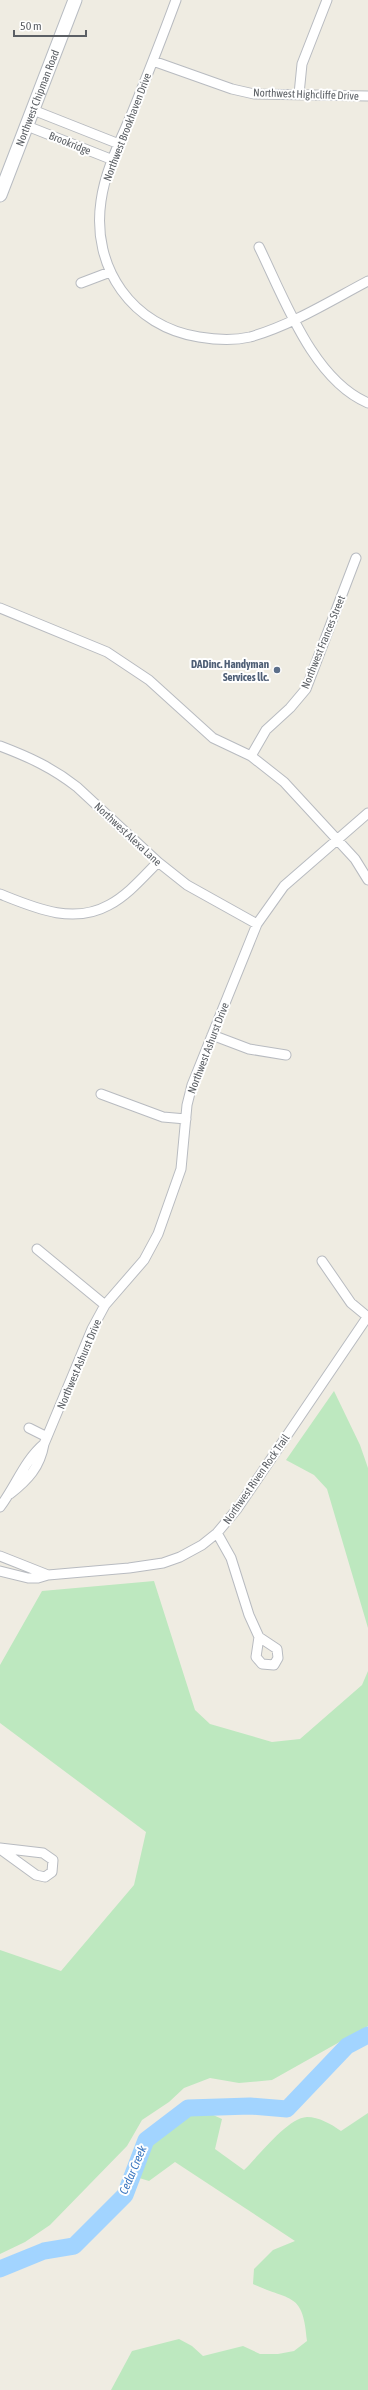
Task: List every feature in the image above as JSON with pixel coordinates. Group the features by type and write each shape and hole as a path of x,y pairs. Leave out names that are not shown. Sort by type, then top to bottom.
{"main road":[{"name":"Northwest Chipman Road","path":"0,195 75,0"}],"street":[{"name":"Northwest Brookhaven Drive","path":"176,0 119,144 101,200 99,216 101,246 110,272 131,304 157,323 184,335 222,341 250,337 295,319 368,281"},
{"path":"299,94 302,64 327,0"},
{"name":"Northwest Highcliffe Drive","path":"153,61 232,89 254,94 368,96"},
{"name":"Brookridge","path":"33,110 119,144"},
{"name":"Brookridge","path":"27,126 113,160"},
{"path":"259,247 307,343 329,373 346,391 368,403"},
{"path":"81,283 110,272"},
{"name":"Northwest Frances Street","path":"251,756 266,730 290,708 306,689 356,558"},
{"path":"0,608 107,652 149,680 213,738 251,756 284,782 355,859 368,880"},
{"name":"Northwest Alexa Lane","path":"0,746 37,760 63,776 77,787 158,862 187,885 257,924"},
{"name":"Northwest Ashurst Drive","path":"0,1507 10,1494 29,1479 42,1459 46,1441 92,1329 105,1305 126,1283 152,1247 182,1168 186,1119 192,1085 257,924 284,886 368,812"},
{"path":"0,894 48,912 65,915 80,914 109,905 129,890 158,862"},
{"path":"212,1035 249,1049 286,1055"},
{"path":"101,1094 163,1117 186,1119"},
{"path":"37,1249 105,1305"},
{"path":"322,1261 351,1303 368,1316"},
{"name":"Northwest Riven Rock Trail","path":"0,1571 28,1578 129,1568 163,1563 192,1551 217,1533 237,1509 368,1316"},
{"path":"29,1428 46,1441"},
{"path":"217,1533 231,1558 249,1615 259,1637"},
{"name":"Northwest Riven Rock Trail","path":"0,1556 48,1575"},
{"path":"0,1849 43,1853 53,1860 52,1872 45,1877 36,1875 0,1849"}],"green space":[{"path":"334,1391 360,1445 368,1468 368,1628 327,1489 314,1475 286,1460"},
{"path":"154,1581 195,1710 210,1724 272,1742 300,1739 362,1685 368,1671 368,2026 272,2080 239,2083 210,2078 184,2088 169,2102 142,2120 127,2146 50,2225 25,2242 0,2254 0,1950 61,1971 134,1885 146,1832 0,1723 0,1665 42,1591"},
{"path":"199,2113 211,2114 222,2119 215,2149 244,2170 282,2131 299,2119 307,2117 316,2118 329,2123 341,2131 368,2113 368,2390 111,2390 132,2351 179,2339 192,2346 203,2356 243,2346 260,2354 278,2354 294,2351 307,2341 302,2314 293,2300 253,2284 254,2269 273,2250 295,2241 175,2162 149,2181 136,2177 146,2155 158,2136 175,2122"}],"waterway":[{"name":"Cedar Creek","path":"0,2269 44,2251 74,2246 125,2195 146,2140 188,2108 250,2106 287,2109 347,2046 368,2035"}],"place":[{"name":"DADinc. Handyman Services llc.","path":"277,670"}]}
